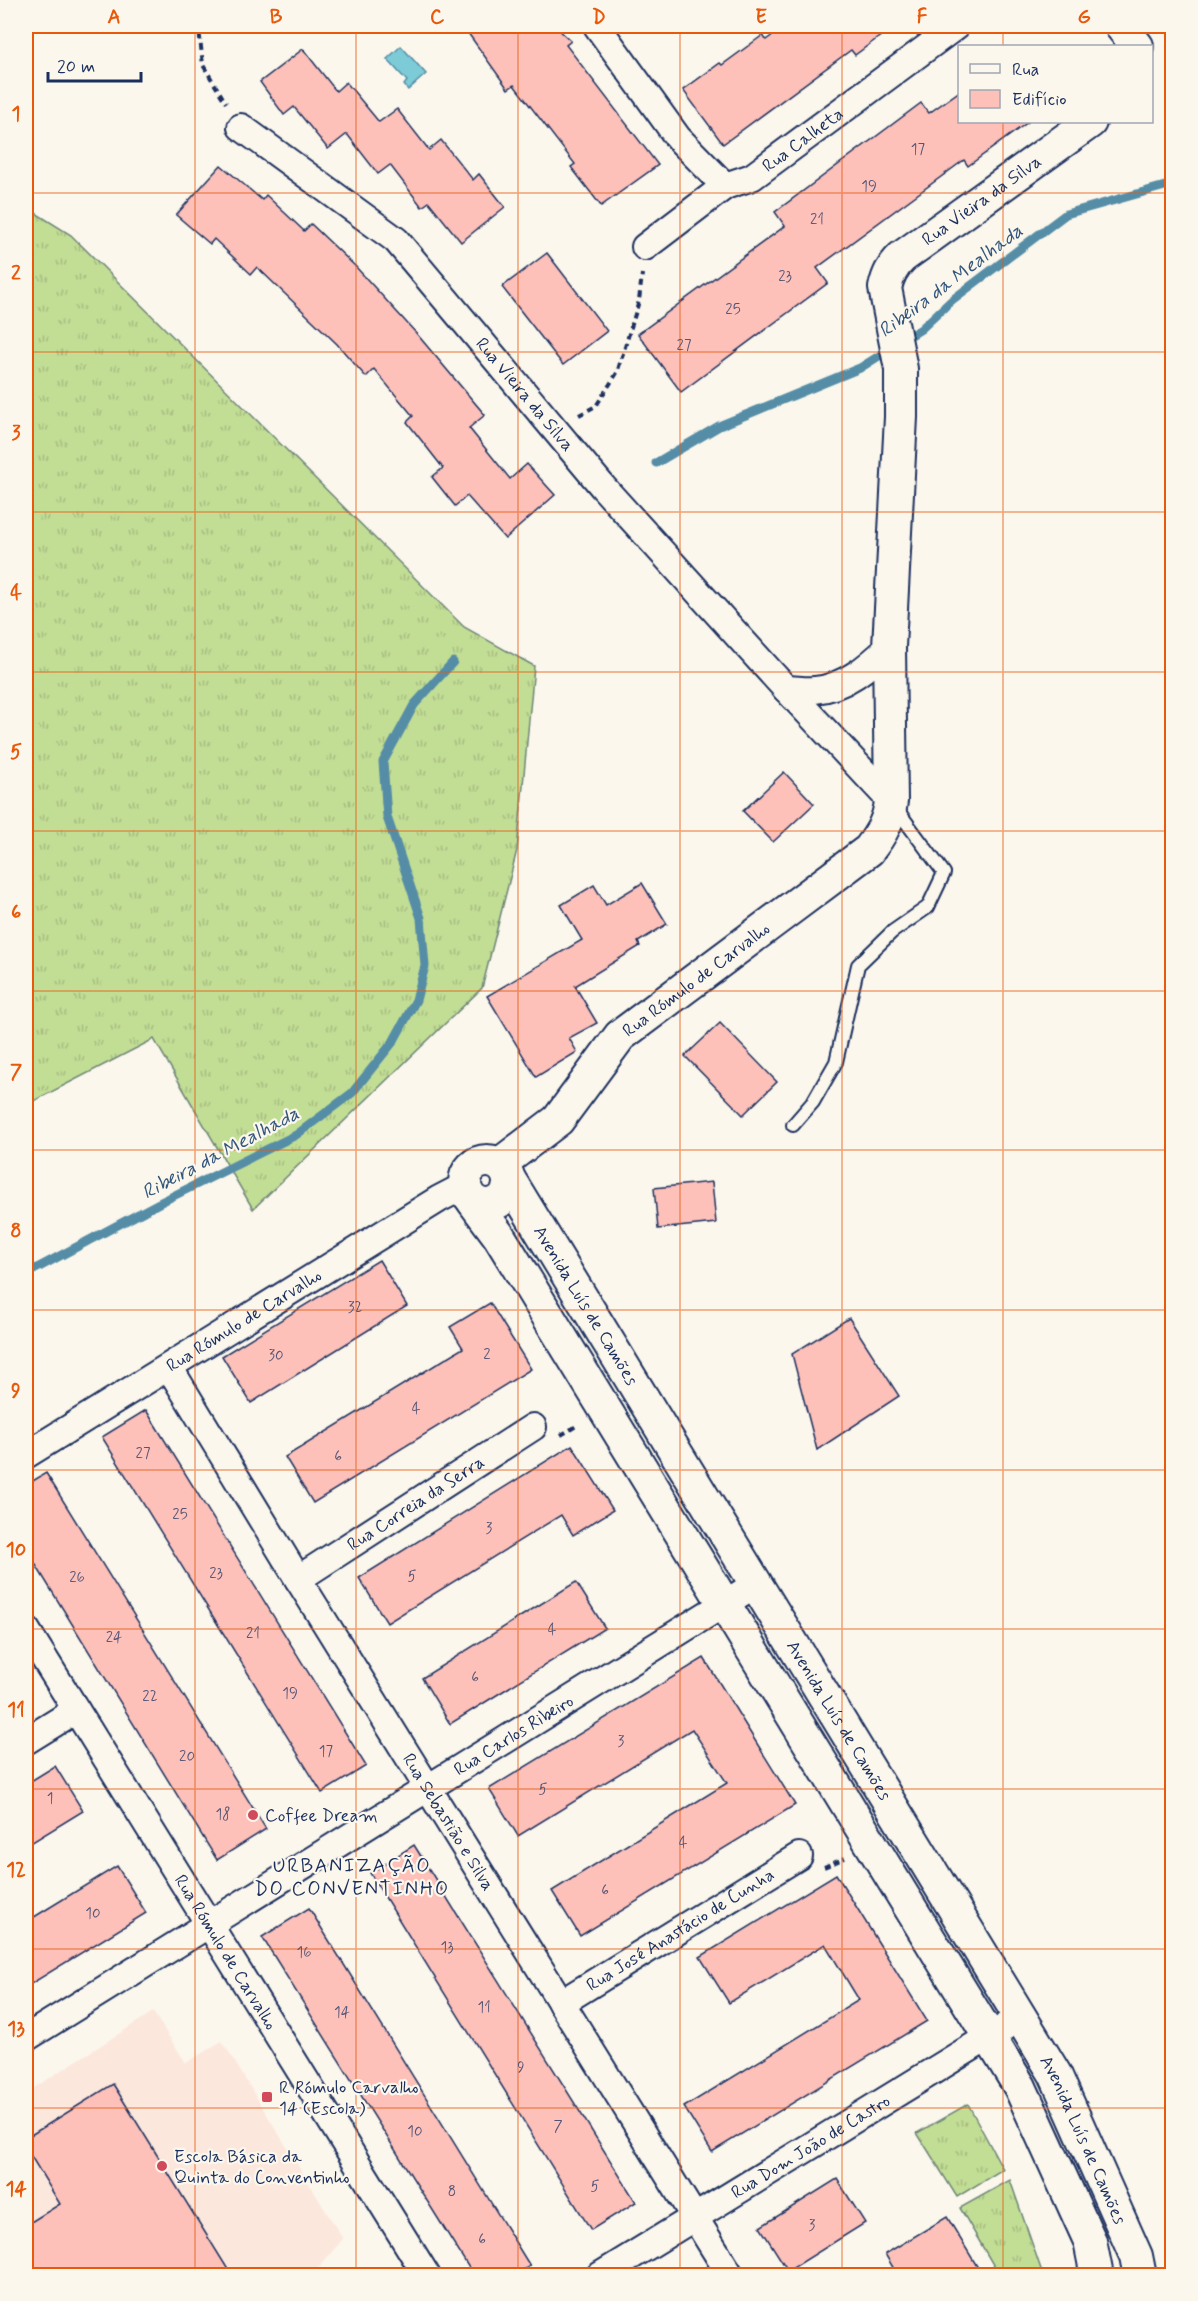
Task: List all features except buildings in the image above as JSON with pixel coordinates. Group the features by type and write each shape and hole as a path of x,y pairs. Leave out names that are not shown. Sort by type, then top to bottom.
{"street":[{"path":"597,26 678,138 725,186"},
{"name":"Rua Calheta","path":"645,247 725,186 752,177 956,26"},
{"path":"1121,26 1136,45"},
{"name":"Rua Vieira da Silva","path":"891,801 890,647 902,369 885,288 887,278 892,266 902,257 1089,123"},
{"name":"Rua Vieira da Silva","path":"241,127 396,240 603,487 891,801"},
{"path":"786,689 817,690 846,681 871,664 890,647"},
{"name":"Rua Rómulo de Carvalho","path":"505,1172 558,1120 620,1036 869,850 882,833 890,813 891,801"},
{"path":"469,1193 480,1204 495,1203 506,1194 505,1172"},
{"name":"Avenida Luís de Camões","path":"505,1172 1056,2074 1136,2256 1140,2276"},
{"name":"Rua Rómulo de Carvalho","path":"26,1455 438,1198 469,1193"},
{"name":"Avenida Luís de Camões","path":"469,1193 499,1236 1020,2087 1090,2241 1097,2276"},
{"name":"Rua Sebastião e Silva","path":"169,1367 731,2276"},
{"name":"Rua Correia da Serra","path":"298,1579 532,1427"},
{"name":"Rua Carlos Ribeiro","path":"26,2038 756,1584"},
{"name":"Rua Rómulo de Carvalho","path":"26,1629 427,2276"},
{"path":"26,1741 76,1710"},
{"name":"Rua José Anastácio de Cunha","path":"561,2003 799,1856"},
{"name":"Rua Dom João de Castro","path":"599,2276 991,2038 1021,2017"}],"lane":[{"path":"793,1125 813,1102 836,1062 858,965 892,932 928,907 944,873 891,801"}],"path":[{"path":"195,26 199,29 203,65 241,127"},
{"path":"554,428 596,406 617,373 639,301 645,247"},
{"path":"532,1427 548,1442 606,1410"}],"shaded area":[{"name":"Escola Básica da Quinta do Conventinho","path":"153,2012 186,2063 222,2041 343,2239 312,2275 26,2276 26,2093"}],"green space":[{"path":"26,207 71,235 464,627 534,666 517,850 482,988 253,1209 154,1039 26,1105"},
{"path":"968,2104 1003,2169 957,2197 917,2133"},
{"path":"1010,2180 1043,2275 999,2275 960,2208"}],"water":[{"path":"401,46 426,74 408,90 404,85 407,81 387,59"}],"waterway":[{"name":"Ribeira da Mealhada","path":"902,341 921,329 952,300 1066,214 1172,184"},
{"name":"Ribeira da Mealhada","path":"656,463 719,426 860,368 890,349"},
{"name":"Ribeira da Mealhada","path":"26,1274 159,1203 296,1135 352,1093 393,1042 416,1000 425,966 421,918 387,817 383,762 414,705 453,662"}],"place":[{"name":"Coffee Dream","path":"253,1815"},
{"name":"R Rómulo Carvalho 14 (Escola)","path":"267,2097"},
{"name":"Escola Básica da Quinta do Conventinho","path":"162,2166"}],"district":[{"name":"URBANIZAÇÃO DO CONVENTINHO","path":"352,1876"}]}
